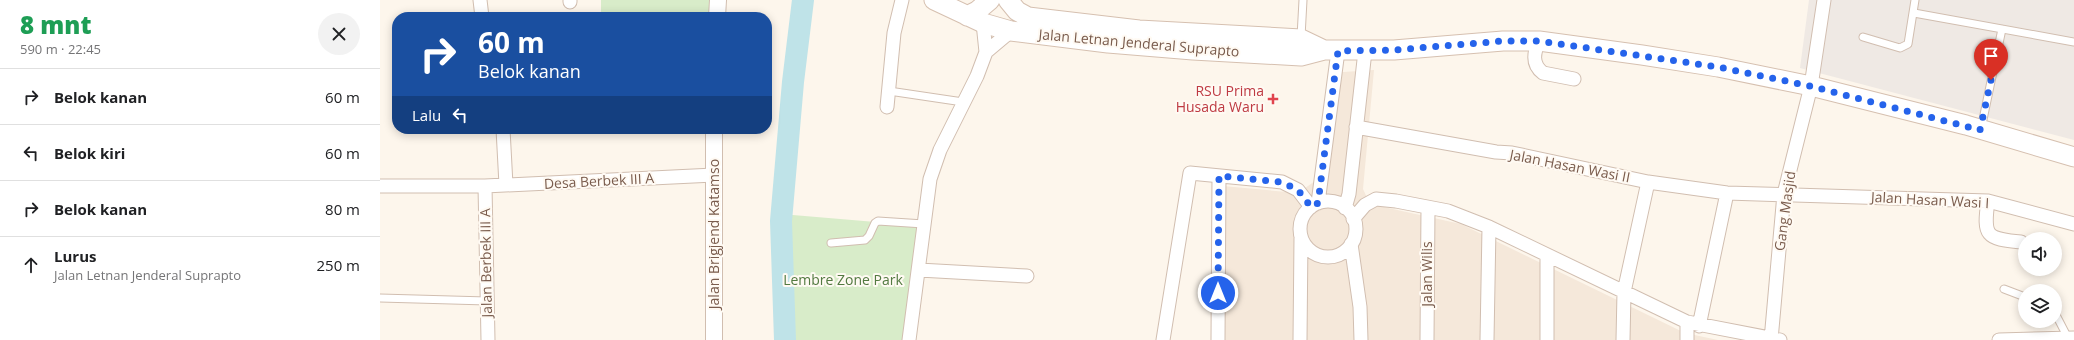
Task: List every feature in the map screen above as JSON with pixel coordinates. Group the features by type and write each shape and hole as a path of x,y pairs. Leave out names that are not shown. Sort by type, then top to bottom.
{"main road":[{"name":"Jalan Letnan Jenderal Suprapto","path":"934,0 975,20 1010,31 1108,43 1301,47 1365,51 1503,41 1539,41 1718,67 1810,86"},
{"path":"975,20 977,11 990,0"},
{"path":"1008,0 1017,11 1028,17 1052,21 1301,47"},
{"path":"1810,86 1980,130 2074,157"}],"street":[{"path":"480,0 481,12"},
{"path":"717,12 718,0"},
{"path":"887,107 894,33 902,0"},
{"name":"Gang Masjid","path":"1774,340 1784,194 1810,86 1824,0"},
{"path":"975,20 986,52"},
{"path":"909,340 928,189 933,169 948,131 977,76 986,52 1010,31"},
{"path":"1539,41 1534,53 1539,70 1543,73 1574,79"},
{"path":"1300,340 1301,221 1314,205 1331,50"},
{"path":"1345,208 1349,194 1365,51"},
{"name":"Jalan Hasan Wasi II","path":"1356,128 1496,152 1512,153 1648,182 1727,193 1784,194"},
{"path":"503,134 506,185"},
{"name":"Jalan Brigjend Katamso","path":"714,134 711,175 714,340"},
{"path":"1162,340 1190,173 1282,182 1298,190 1314,205"},
{"name":"Desa Berbek III A","path":"380,186 485,186 695,177 711,175"},
{"path":"1218,340 1219,176"},
{"path":"1623,340 1624,292 1648,182"},
{"name":"Jalan Berbek III A","path":"485,186 488,340"},
{"path":"1687,340 1693,324 1727,193"},
{"name":"Jalan Hasan Wasi I","path":"1784,194 1988,201 2074,224"},
{"path":"1354,219 1365,205 1376,199 1396,201 1465,217 1547,254 1693,324 1774,340"},
{"path":"1301,238 1312,253 1329,257 1346,251 1351,244 1355,232 1354,219 1345,208 1337,203 1327,201 1314,205"},
{"path":"1988,201 1985,221 1986,229 1991,236 2006,241 2018,242"},
{"name":"Jalan Wilis","path":"1427,340 1428,208"},
{"path":"1487,340 1489,227"},
{"path":"1351,244 1360,307 1361,340"},
{"path":"1547,254 1547,340"},
{"path":"919,270 1027,276"},
{"path":"2006,340 2071,338"}],"lane":[{"path":"1301,47 1303,0"},
{"path":"1863,37 1900,48 1904,47 1908,44 1915,0"},
{"path":"1914,13 2074,42"},
{"path":"1980,130 2002,29"},
{"path":"889,91 963,102"},
{"path":"831,244 865,240 869,236 875,223 878,221 924,224"},
{"path":"2004,289 2018,294"},
{"path":"380,298 487,301"},
{"path":"2062,324 2071,338"}],"shaded area":[{"path":"1809,0 2074,0 2074,140 1800,68"},
{"path":"1374,70 1363,189 1370,204 1461,224 1685,333 1718,340 1211,340 1212,185 1298,193 1315,181 1328,73"}],"green space":[{"path":"601,0 713,0 713,12 601,12"},
{"name":"Lembre Zone Park","path":"781,214 923,226 909,340 783,340"}],"waterway":[{"path":"785,340 781,221 793,82 803,0"}],"place":[{"name":"RSU Prima Husada Waru","path":"1273,99"}],"route":[{"path":"1218,293 1219,176 1282,182 1298,190 1305,197 1311,207 1318,203 1338,51 1394,50 1503,41 1539,41 1718,67 1810,86 1966,125 1980,130 1991,80"}]}
